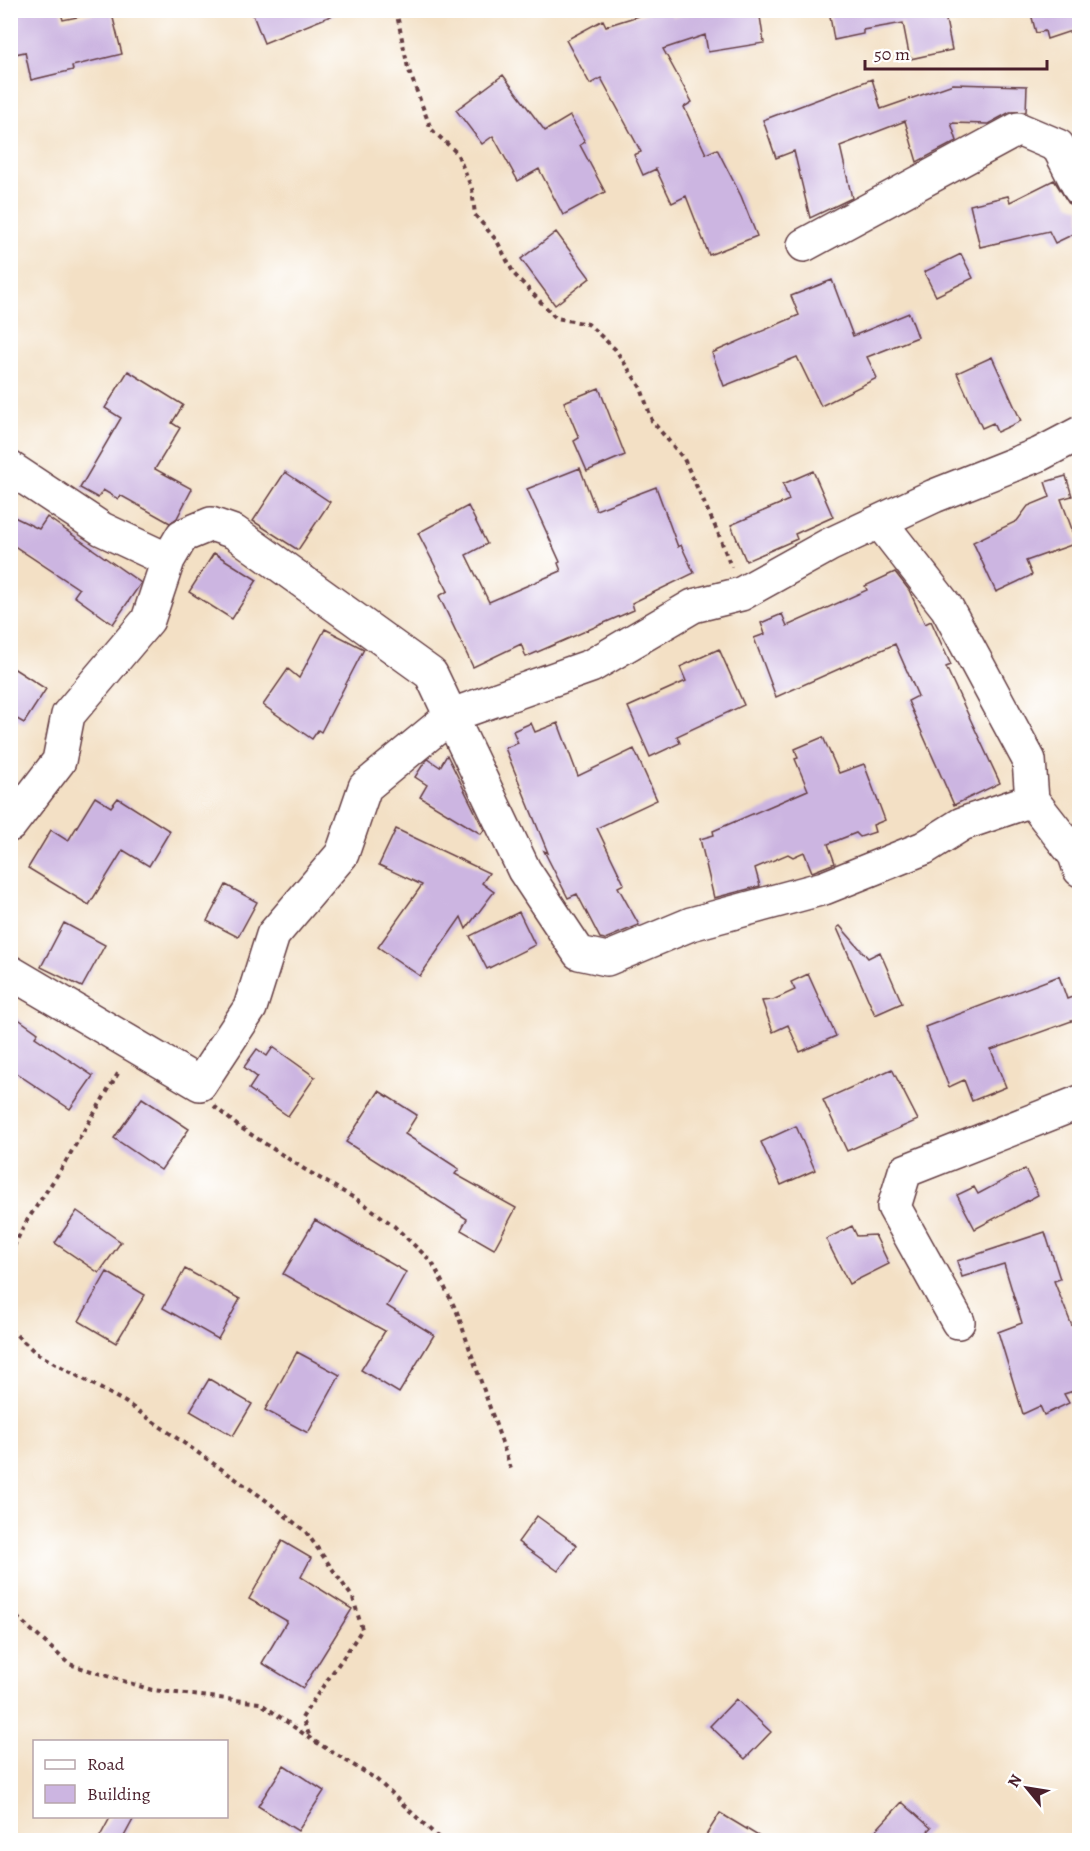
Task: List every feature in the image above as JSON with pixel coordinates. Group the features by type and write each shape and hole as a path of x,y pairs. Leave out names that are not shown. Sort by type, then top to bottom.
{"street":[{"path":"804,245 1018,129 1058,146 1080,189"},
{"path":"10,972 200,1084 250,1008 273,935 342,854 365,787 452,715 591,666 693,606 741,594 829,545 934,496 1040,454 1080,433"},
{"path":"10,468 102,529 168,560"},
{"path":"880,522 947,608 1029,760 1032,800 1075,855 1080,870"},
{"path":"10,825 59,761 68,715 148,620 168,560 182,536 211,524 234,532 431,674 524,870 579,953 607,959 691,924 824,888 924,848 962,824 1032,800"},
{"path":"958,1322 894,1207 905,1171 1080,1102"}],"path":[{"path":"396,10 408,68 430,129 457,153 472,189 475,215 497,241 514,274 556,318 588,324 615,349 641,388 652,421 684,459 719,535 741,594"},
{"path":"10,1255 24,1225 60,1171 125,1061"},
{"path":"213,1105 238,1126 304,1169 363,1203 394,1226 432,1262 458,1312 512,1472"},
{"path":"10,1329 36,1353 125,1402 263,1498 306,1532 353,1598 362,1629 335,1673 318,1693 302,1718 311,1739"},
{"path":"10,1611 69,1664 152,1690 260,1703 311,1739 376,1779 441,1840"}],"building":[{"path":"10,10 60,10 63,20 111,10 122,54 72,66 73,70 31,80 25,52 10,55"},
{"path":"251,10 343,10 343,11 264,43"},
{"path":"657,10 671,10 673,17 711,10 759,10 764,43 708,52 705,35 663,49 692,102 684,107 706,154 717,149 741,196 757,236 709,255 686,196 672,203 656,169 643,175 634,155 641,152 601,78 590,84 566,40 603,20 606,26"},
{"path":"829,10 944,10 952,50 910,59 903,23 863,30 863,34 834,40"},
{"path":"1030,10 1080,10 1080,28 1047,39 1045,31 1036,33"},
{"path":"503,75 545,131 570,116 585,142 580,145 605,192 563,215 539,169 518,181 493,136 482,144 456,110"},
{"path":"872,79 881,109 953,84 1027,86 1026,112 1010,112 988,124 951,123 957,141 917,162 905,121 840,146 852,198 810,218 794,151 776,158 763,120"},
{"path":"1054,180 1069,204 1080,208 1080,231 1055,243 1049,231 980,247 970,205 1008,196 1010,202"},
{"path":"556,232 590,278 555,305 521,259"},
{"path":"961,254 973,278 936,296 924,272"},
{"path":"832,280 853,336 909,313 918,337 867,357 877,378 821,406 797,357 724,386 712,353 799,315 791,296"},
{"path":"992,357 1021,421 997,432 993,423 982,428 957,373"},
{"path":"128,371 183,405 172,423 180,428 155,469 192,489 177,518 170,523 120,495 118,499 103,490 98,498 80,488 121,418 105,408"},
{"path":"599,388 625,455 587,471 574,441 579,438 564,402"},
{"path":"580,468 596,510 656,487 678,547 681,545 694,573 632,603 634,610 526,657 521,644 473,667 439,596 448,591 418,533 468,506 487,544 466,555 489,602 561,571 558,563 560,562 527,489"},
{"path":"813,471 833,517 795,534 797,539 746,561 731,525 789,500 783,484"},
{"path":"285,472 330,502 298,550 253,521"},
{"path":"1066,476 1072,496 1061,499 1077,543 1026,561 1032,575 996,592 973,542 1017,521 1028,506 1050,497 1045,482"},
{"path":"10,515 39,529 47,517 141,583 113,624 74,596 79,589 10,543"},
{"path":"214,553 257,580 232,619 189,592"},
{"path":"895,572 909,590 925,624 931,621 951,665 946,667 1000,783 954,805 908,701 918,696 895,644 776,697 754,638 765,634 761,623 782,614 787,626 867,590 865,586"},
{"path":"325,629 364,649 321,732 318,730 312,739 263,705 288,669 299,678"},
{"path":"719,649 744,705 677,736 680,743 650,757 628,707 686,681 680,667"},
{"path":"10,666 46,689 24,723 10,715"},
{"path":"531,723 535,732 558,723 578,776 634,749 657,800 597,828 624,884 618,887 639,925 605,939 600,938 577,894 568,898 544,851 548,853 505,748 518,743 513,731"},
{"path":"823,737 839,773 864,764 885,820 873,825 875,832 860,837 856,833 828,844 835,863 812,872 804,852 793,857 788,854 755,868 760,886 714,898 700,839 714,835 713,831 808,790 795,759 798,758 795,749"},
{"path":"447,755 484,830 481,834 420,797 427,785 415,777 424,763 428,759 440,767"},
{"path":"95,797 111,807 118,798 170,831 149,866 123,850 89,905 28,868 51,830 68,841"},
{"path":"396,829 489,873 482,883 494,892 466,929 461,917 420,976 378,947 422,885 379,865"},
{"path":"226,885 257,902 238,937 207,921"},
{"path":"519,912 535,945 487,969 470,936"},
{"path":"64,923 105,945 82,987 41,967"},
{"path":"840,926 868,958 880,952 902,1003 875,1015 837,928"},
{"path":"808,974 836,1036 800,1052 788,1025 773,1032 762,1001 773,1000 795,990 791,982"},
{"path":"1059,976 1067,999 1080,994 1080,1018 991,1050 1006,1087 972,1101 964,1080 949,1087 925,1027"},
{"path":"10,1013 38,1033 35,1037 93,1076 70,1109 10,1069"},
{"path":"273,1047 315,1077 288,1116 249,1089 257,1077 244,1067 257,1049 267,1056"},
{"path":"892,1069 918,1120 847,1151 823,1100"},
{"path":"379,1091 417,1115 405,1134 459,1169 455,1174 516,1208 494,1249 461,1230 467,1219 346,1142"},
{"path":"142,1098 189,1129 161,1170 114,1138"},
{"path":"796,1126 815,1170 781,1185 761,1142"},
{"path":"1025,1169 1038,1195 975,1229 957,1195 974,1187 978,1194"},
{"path":"77,1211 121,1242 99,1273 55,1243"},
{"path":"315,1220 406,1272 387,1306 434,1335 399,1393 361,1370 385,1331 283,1274"},
{"path":"852,1226 857,1236 875,1235 889,1264 849,1284 826,1239"},
{"path":"1045,1232 1060,1279 1054,1281 1072,1326 1080,1329 1080,1389 1064,1394 1069,1403 1044,1415 1040,1406 1023,1414 998,1332 1022,1323 1004,1264 962,1277 957,1261"},
{"path":"185,1269 240,1299 218,1339 163,1308"},
{"path":"107,1272 145,1295 116,1343 79,1321"},
{"path":"297,1352 340,1375 308,1433 265,1410"},
{"path":"209,1379 252,1404 233,1436 190,1411"},
{"path":"537,1516 577,1545 558,1571 518,1542"},
{"path":"282,1541 311,1558 301,1577 352,1609 303,1688 262,1663 287,1621 249,1599"},
{"path":"736,1699 771,1732 745,1759 710,1726"},
{"path":"284,1765 324,1791 298,1831 258,1806"},
{"path":"902,1802 931,1828 920,1840 867,1840"},
{"path":"720,1813 765,1840 703,1840"},
{"path":"110,1818 134,1818 122,1840 98,1840"}]}
